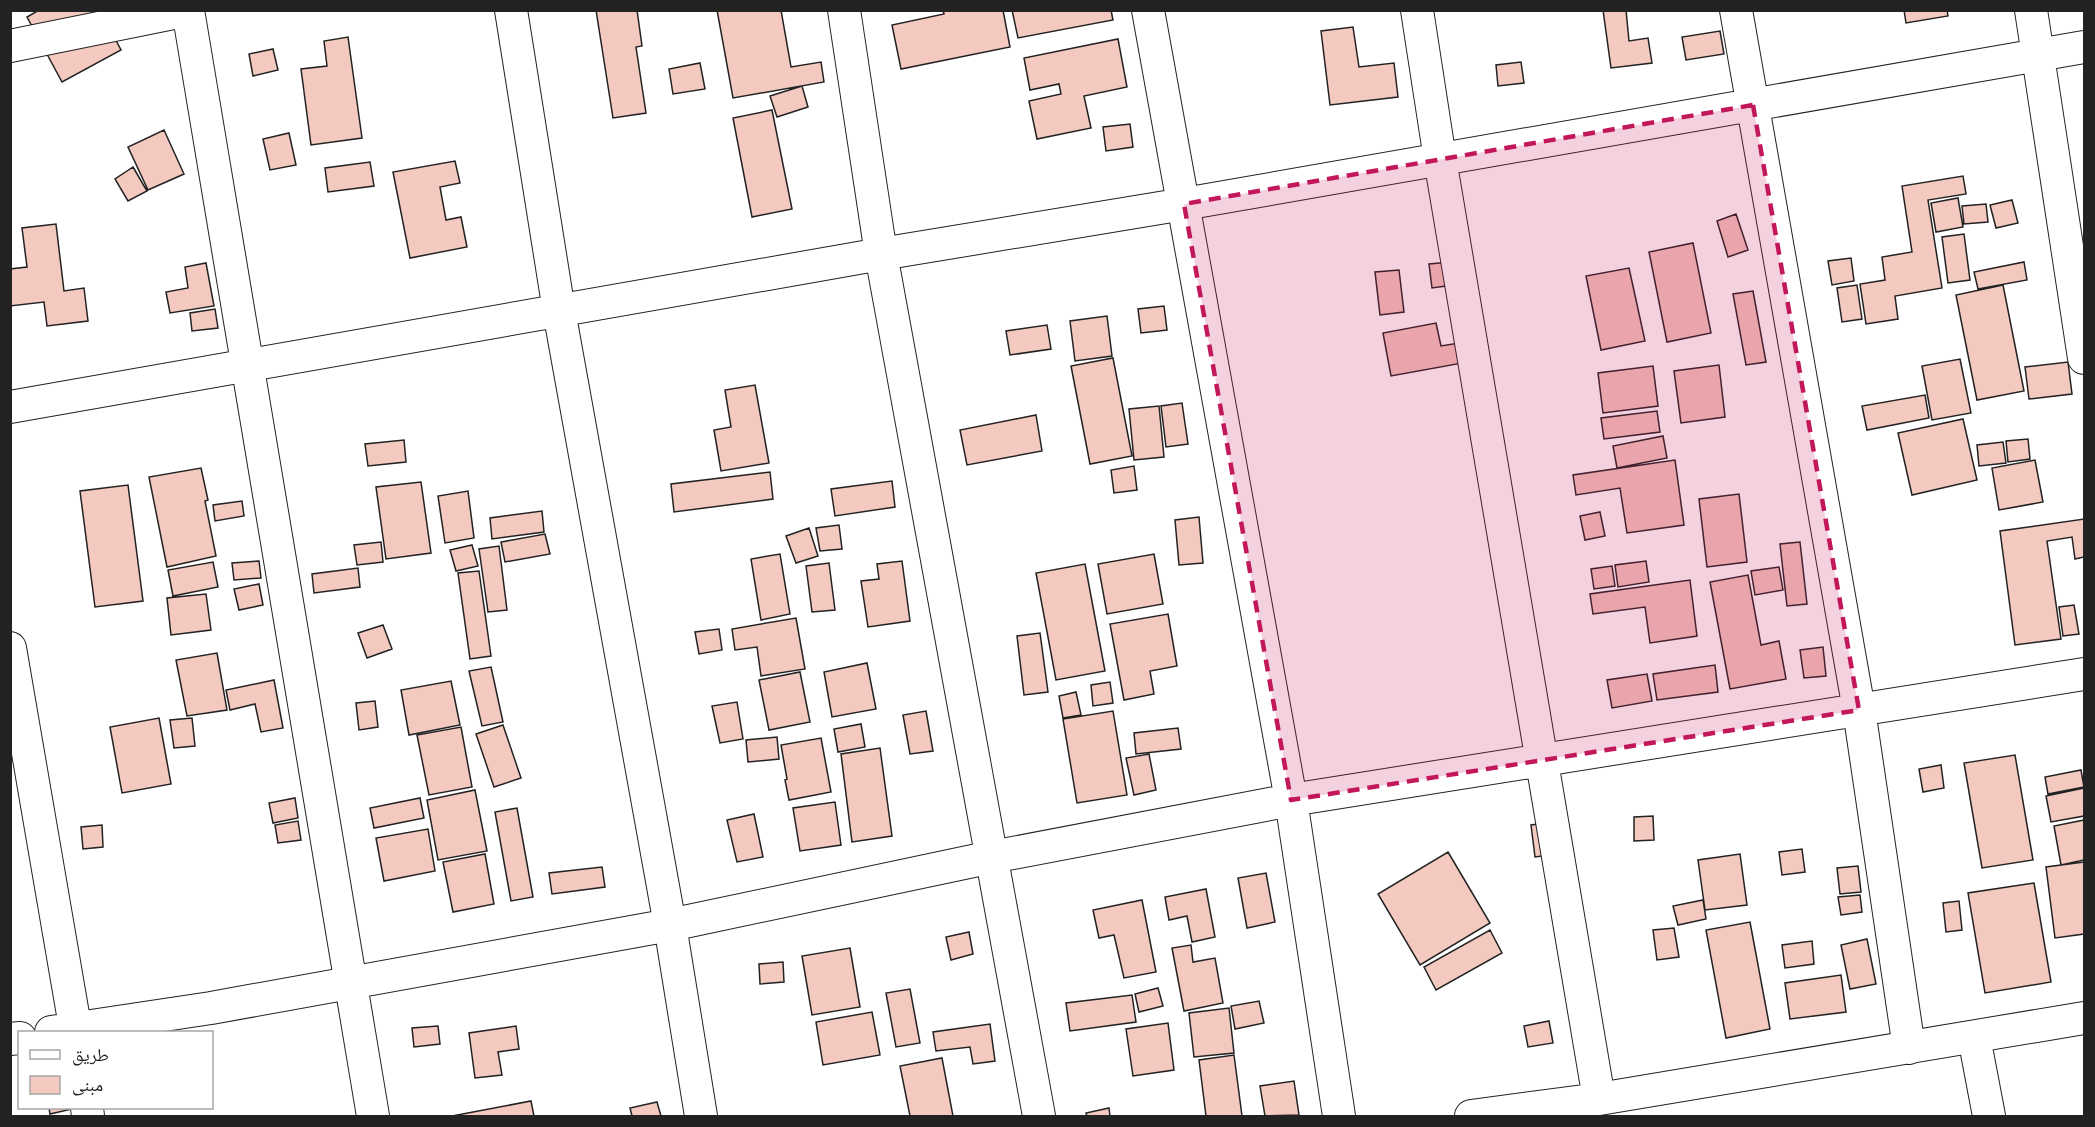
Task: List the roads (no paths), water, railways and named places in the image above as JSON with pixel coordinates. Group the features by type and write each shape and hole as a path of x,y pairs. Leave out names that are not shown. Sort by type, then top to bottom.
{"street":[{"path":"10,46 188,10 373,1116"},
{"path":"511,10 559,311 670,925 701,1116"},
{"path":"844,10 880,254 1039,1116"},
{"path":"1149,10 1291,800 1339,1116"},
{"path":"1417,10 1440,159 1599,1099"},
{"path":"1736,10 1859,710 1909,1048"},
{"path":"2031,10 2085,358"},
{"path":"10,407 880,254 1184,204 2085,47"},
{"path":"10,648 68,1031 211,1008 670,925 992,857 1291,800 2085,674"},
{"path":"1471,1116 1599,1099 2085,1018"},
{"path":"1974,1037 1989,1116"}]}
